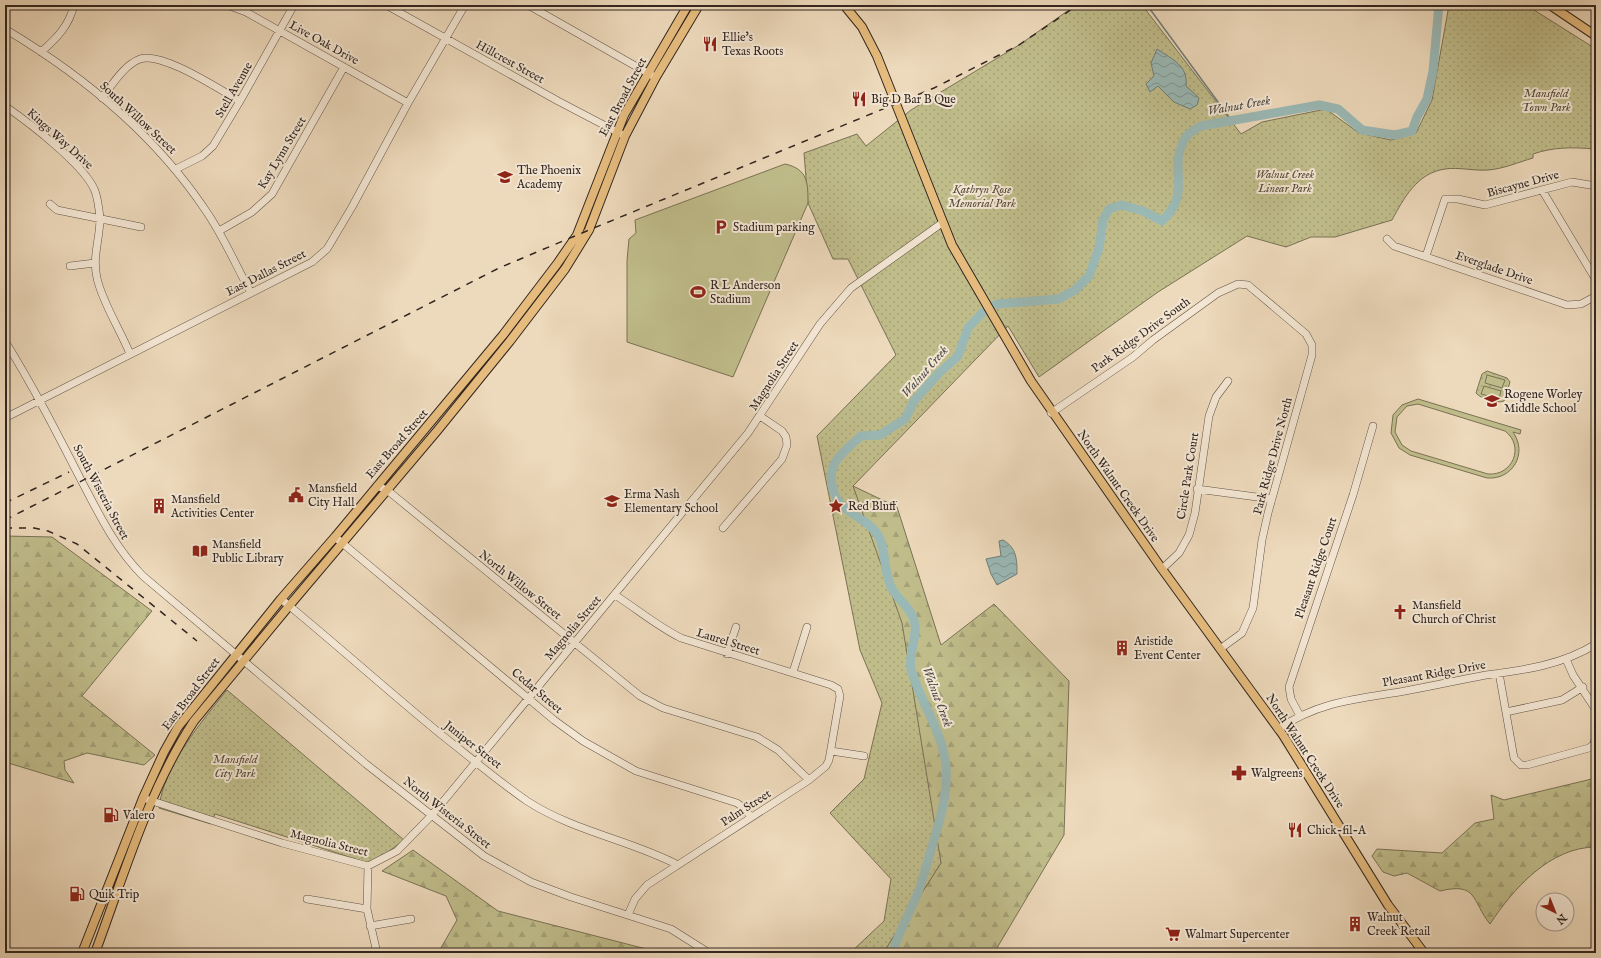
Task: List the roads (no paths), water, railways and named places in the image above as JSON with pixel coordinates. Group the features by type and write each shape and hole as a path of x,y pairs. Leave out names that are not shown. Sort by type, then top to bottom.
{"main road":[{"name":"East Broad Street","path":"95,953 152,802 172,758 194,721 510,341 557,264 577,235 617,132 648,74 688,5"},
{"name":"East Broad Street","path":"82,953 143,798 164,752 187,715 281,599 335,537 474,370 540,293 565,269 583,240 598,209 625,136 656,78 699,5"},
{"name":"North Walnut Creek Drive","path":"844,5 862,27 877,56 942,223 952,245 1000,329 1051,412 1278,729 1388,905 1424,953"},
{"path":"1550,5 1596,36"},
{"path":"682,17 690,21"},
{"path":"588,208 598,209"},
{"path":"557,264 565,269"},
{"path":"503,336 510,341"},
{"path":"474,370 481,377"},
{"path":"187,715 194,721"},
{"path":"164,752 172,758"},
{"path":"124,847 133,850"},
{"path":"90,930 102,934"}],"street":[{"path":"41,52 65,29 72,16 74,5"},
{"name":"Live Oak Drive","path":"227,5 246,12 408,103"},
{"name":"Stell Avenue","path":"176,169 202,156 213,146 294,5"},
{"name":"Hillcrest Street","path":"386,5 446,40 625,136"},
{"name":"East Dallas Street","path":"5,418 312,262 327,249 352,207 408,103 466,5"},
{"path":"528,5 656,78"},
{"name":"South Willow Street","path":"5,28 41,52 102,98 135,127 176,169 219,231 251,293"},
{"path":"102,98 132,64 140,59 149,57 170,63 240,101"},
{"name":"Kay Lynn Street","path":"219,231 252,212 272,194 344,67"},
{"name":"Kings Way Drive","path":"5,106 45,137 87,178 95,190 100,219 95,262 97,280 130,354"},
{"name":"Biscayne Drive","path":"1426,256 1445,199 1458,199 1485,206 1572,182 1596,186"},
{"path":"1542,190 1596,280"},
{"path":"50,204 57,210 141,227"},
{"name":"Magnolia Street","path":"143,798 282,843 368,866 397,851 432,815 748,433 820,324 842,297 865,278 942,223"},
{"name":"Everglade Drive","path":"1387,239 1394,246 1567,304 1581,304 1596,296"},
{"path":"70,266 95,262"},
{"name":"Park Ridge Drive South","path":"1051,412 1133,357 1153,340 1218,292 1238,284 1248,285"},
{"name":"Park Ridge Drive North","path":"1220,649 1242,634 1253,608 1262,540 1312,355 1312,346 1306,334 1248,285"},
{"name":"South Wisteria Street","path":"5,341 39,400 102,521 128,561 142,576 244,661"},
{"name":"Circle Park Court","path":"1162,569 1179,553 1189,536 1195,513 1197,489 1209,416 1216,397 1228,381"},
{"path":"723,528 782,460 786,452 786,437 782,431 760,416"},
{"name":"Pleasant Ridge Court","path":"1300,716 1291,699 1289,687 1353,495 1373,426"},
{"name":"North Willow Street","path":"379,483 574,644 640,696 664,708 757,737 778,750 809,780"},
{"path":"1197,489 1272,499"},
{"name":"Cedar Street","path":"335,537 554,720 603,753 655,778 737,803 744,808 751,817"},
{"name":"Laurel Street","path":"614,595 643,612 667,631 696,644 832,685 838,689 840,696"},
{"name":"Juniper Street","path":"281,599 389,691 476,762 528,801 555,816 657,854 678,865"},
{"path":"727,654 736,627"},
{"path":"793,672 807,627"},
{"name":"Pleasant Ridge Drive","path":"1278,729 1300,716 1330,704 1550,665 1596,644"},
{"path":"1566,659 1573,674 1583,687 1596,710"},
{"name":"North Wisteria Street","path":"244,661 366,764 484,856 531,882 671,929 709,953"},
{"path":"1499,673 1514,758 1521,765 1527,765 1589,748 1594,744 1596,732"},
{"path":"1506,712 1562,700 1583,687"},
{"name":"Palm Street","path":"628,915 631,905 642,890 809,780 826,766 831,751 840,696"},
{"path":"831,751 864,756"},
{"path":"368,866 367,909 377,953"},
{"path":"307,899 367,909"},
{"path":"370,926 411,919"}],"water":[{"path":"1157,49 1174,60 1182,68 1185,73 1186,86 1199,98 1197,105 1190,109 1174,102 1158,86 1150,92 1146,84 1154,76 1151,63"},
{"path":"1003,540 1008,543 1014,551 1017,574 997,585 991,574 986,559 1001,556 999,541"}],"waterway":[{"path":"1147,5 1232,121"},
{"name":"Walnut Creek","path":"892,953 919,890 936,832 943,806 946,767 941,743 914,680 911,669 910,664 915,635 915,624 913,618 911,613 891,587 887,575 882,545 876,532 871,526 843,507 834,493 831,474 837,460 841,454 861,436 880,435 905,419 914,401 939,373 958,356 968,328 982,313 997,304 1059,299 1075,290 1089,276 1099,248 1103,220 1109,209 1122,205 1143,211 1162,221 1171,210 1176,200 1178,189 1178,159 1181,148 1187,135 1195,129 1201,126 1319,105 1338,109 1362,130 1395,135 1412,131 1417,117 1427,99 1433,71 1439,5"}],"railway":[{"path":"5,520 499,268 934,88 1019,45 1078,5"},
{"path":"5,503 69,472"},
{"path":"5,528 34,528 48,531 77,544 197,641"}],"place":[{"name":"Ellie's Texas Roots","path":"710,44"},
{"name":"Big D Bar B Que","path":"859,99"},
{"name":"The Phoenix Academy","path":"505,177"},
{"name":"Stadium parking","path":"721,227"},
{"name":"R L Anderson Stadium","path":"698,292"},
{"name":"Rogene Worley Middle School","path":"1492,401"},
{"name":"Mansfield City Hall","path":"296,495"},
{"name":"Erma Nash Elementary School","path":"612,501"},
{"name":"Mansfield Activities Center","path":"159,506"},
{"name":"Red Bluff","path":"836,506"},
{"name":"Mansfield Public Library","path":"200,551"},
{"name":"Mansfield Church of Christ","path":"1400,612"},
{"name":"Aristide Event Center","path":"1122,648"},
{"name":"Walgreens","path":"1239,773"},
{"name":"Valero","path":"111,815"},
{"name":"Chick-fil-A","path":"1295,830"},
{"name":"Quik Trip","path":"77,894"},
{"name":"Walnut Creek Retail","path":"1355,924"},
{"name":"Walmart Supercenter","path":"1173,934"}],"park label":[{"name":"Mansfield Town Park","path":"1546,100"},
{"name":"Walnut Creek Linear Park","path":"1285,181"},
{"name":"Kathryn Rose Memorial Park","path":"982,196"},
{"name":"Mansfield City Park","path":"235,766"}]}
